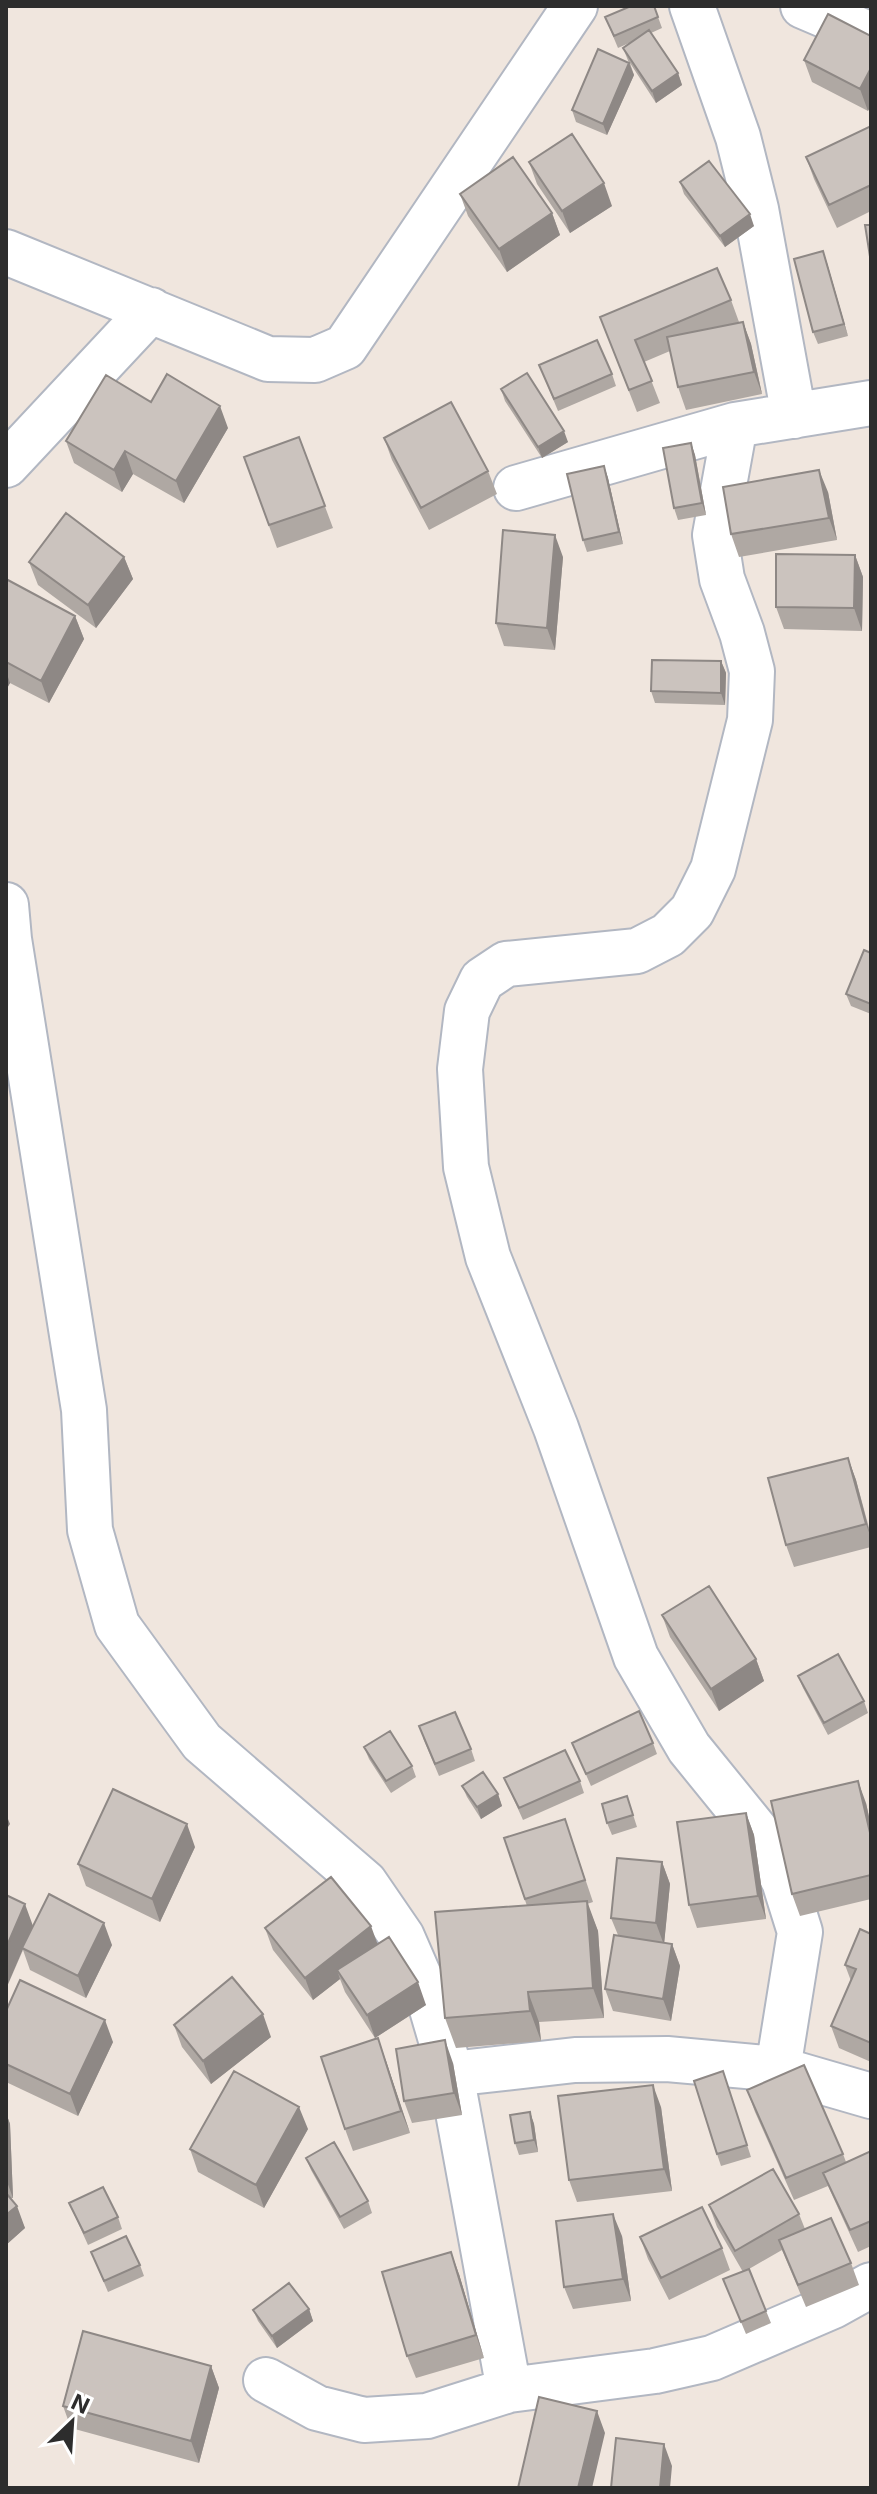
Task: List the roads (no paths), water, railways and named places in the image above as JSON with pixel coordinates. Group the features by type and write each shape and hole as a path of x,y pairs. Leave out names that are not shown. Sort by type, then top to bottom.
{"street":[{"path":"6,252 268,359 315,360 345,347 575,6"},
{"path":"692,6 741,151 758,223 794,416"},
{"path":"803,6 871,35"},
{"path":"6,465 151,310"},
{"path":"516,488 735,425 871,403"},
{"path":"735,425 715,535 722,579 752,671 750,720 713,869 692,911 668,935 637,951 506,964 482,980 467,1011 460,1069 466,1167 488,1257 556,1428 636,1657 689,1748 758,1833 784,1881 800,1932 778,2069"},
{"path":"6,905 84,1410 90,1530 117,1625 202,1742 365,1883 402,1937 429,1999 451,2074 509,2390"},
{"path":"451,2074 575,2060 667,2059 778,2069 871,2096"},
{"path":"266,2380 317,2408 364,2420 427,2416 509,2390 655,2371 712,2358 833,2306 871,2285"}]}
